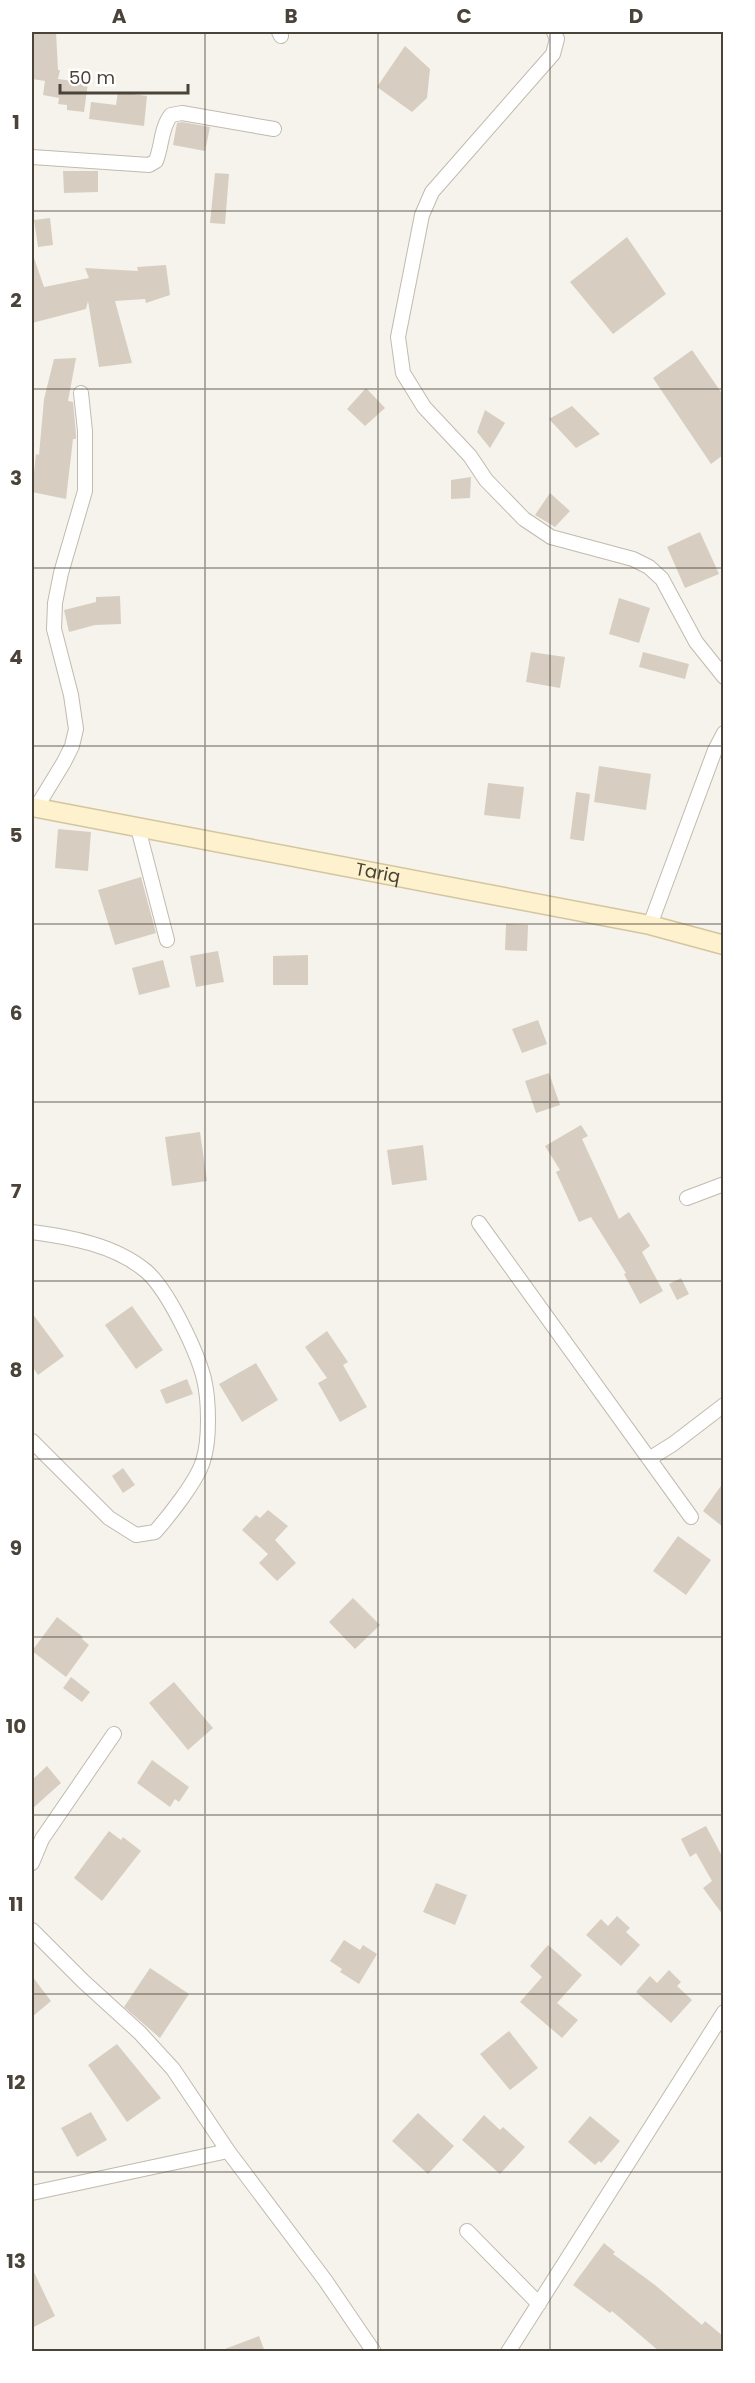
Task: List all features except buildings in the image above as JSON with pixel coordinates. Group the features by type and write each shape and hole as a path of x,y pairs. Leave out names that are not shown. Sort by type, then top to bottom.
{"main road":[{"name":"Tariq","path":"34,807 650,925 723,945"}],"street":[{"path":"554,32 557,39 553,54 432,192 422,215 398,337 403,373 424,407 470,456 486,480 524,519 551,537 633,559 649,567 662,579 696,642 723,677"},
{"path":"32,157 149,165 156,161 159,154 166,121 171,115 182,113 274,129"},
{"path":"34,807 64,762 72,746 76,729 71,695 54,629 55,603 59,583 85,491 85,431 81,393"},
{"path":"650,925 723,733"},
{"path":"138,828 167,940"},
{"path":"687,1198 723,1184"},
{"path":"479,1223 691,1517"},
{"path":"32,1232 68,1236 108,1249 146,1272 174,1310 199,1363 206,1399 207,1430 203,1461 176,1507 155,1532 136,1535 109,1518 32,1441"},
{"path":"649,1459 673,1444 723,1405"},
{"path":"32,1863 42,1839 114,1734"},
{"path":"32,1930 84,1982 141,2033 173,2069 228,2151 325,2280 374,2352"},
{"path":"508,2352 723,2012"},
{"path":"32,2193 228,2151"},
{"path":"467,2230 539,2304"}]}
